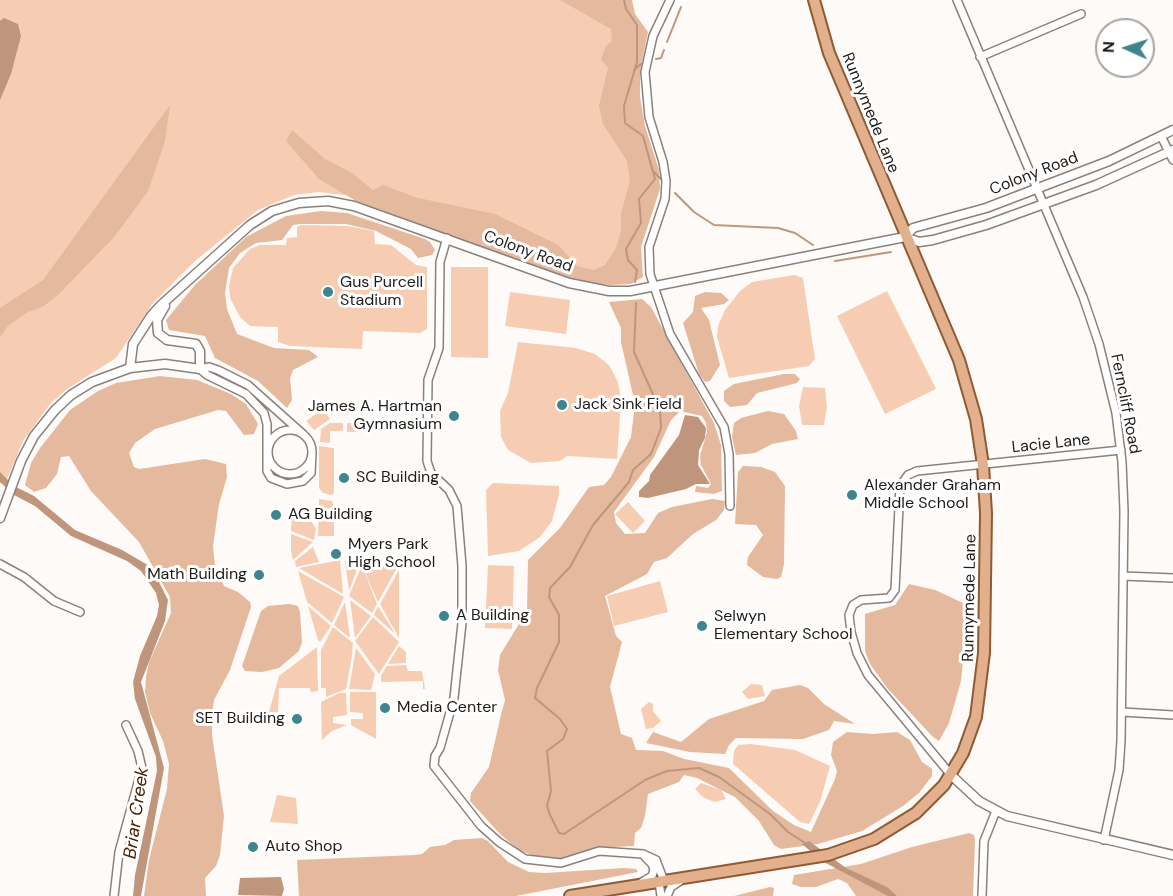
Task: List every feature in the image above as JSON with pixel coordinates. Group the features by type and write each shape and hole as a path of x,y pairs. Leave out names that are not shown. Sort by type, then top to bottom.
{"main road":[{"name":"Runnymede Lane","path":"570,896 828,855 866,843 888,833 916,813 951,775 970,736 983,678 986,527 983,465 976,418 964,375 829,53 814,0"}],"street":[{"path":"670,0 653,36 645,72 649,117 663,162 666,181 665,199 649,247 653,287 670,334 724,427 729,454 730,506"},
{"name":"Ferncliff Road","path":"957,0 1079,286 1111,387 1121,450 1122,712 1119,770 1104,840"},
{"path":"980,57 1081,14"},
{"name":"Colony Road","path":"905,237 913,228 963,215 1118,158 1173,130"},
{"path":"1161,136 1172,154"},
{"name":"Colony Road","path":"130,368 131,353 136,338 151,316 245,228 262,216 293,204 323,201 346,204 585,287 630,291 905,237 915,241 929,242 1044,204 1172,154"},
{"path":"447,238 440,262 439,348 428,380 427,461 431,473 449,490 457,506 462,557 462,623 454,698 440,748 435,756 434,766 481,826 499,842 525,859 561,863 599,851 638,853 656,860 661,881 661,896"},
{"name":"Colony Road","path":"174,293 159,316 156,330 167,340 196,344 200,351 200,369"},
{"path":"0,518 27,449 46,420 81,388 130,368 165,364 200,369 209,367 248,385 303,434 311,446 310,475 303,481 287,484 277,482 268,475 267,424 258,404 246,394 207,375 200,369"},
{"path":"267,453 272,439 283,431 297,431 303,434"},
{"name":"Lacie Lane","path":"951,775 876,686 857,653 851,632 849,612 853,605 861,600 890,597 897,585 899,492 905,478 917,471 1121,450"},
{"path":"0,564 24,577 54,601 80,612"},
{"path":"1123,576 1173,578"},
{"path":"1122,712 1173,715"},
{"path":"114,896 119,852 142,771 138,751 126,725"},
{"path":"951,775 975,797 996,811 1024,821 1173,855"},
{"path":"982,896 984,841 996,811"},
{"path":"635,885 650,878 654,870 650,861 638,853"},
{"path":"667,896 671,887 689,877"}],"shaded area":[{"path":"0,0 617,0 636,129 622,283 352,196 319,192 294,195 258,210 195,261 153,303 116,358 67,389 50,404 23,441 5,484 0,483"},
{"path":"560,0 632,0 635,14 648,32 640,72 640,97 645,126 659,170 660,189 641,247 643,277 631,284 610,285 580,282 356,201 319,179 286,141 292,130 325,159 352,173 373,190 383,185 418,198 495,214 558,245 577,266 594,270 605,265 616,248 621,231 621,214 630,180 627,161 603,124 599,106 608,68 601,59 606,46 612,41 611,29"},
{"path":"4,18 18,24 21,36 11,74 0,100 0,21"},
{"path":"170,105 165,141 148,191 115,236 59,294 44,306 26,313 8,326 0,337 0,308 43,280"},
{"path":"321,211 347,213 425,239 435,250 432,255 418,258 411,249 376,231 346,224 300,224 293,225 282,240 256,243 240,253 229,268 225,293 227,309 237,334 274,348 309,350 318,357 293,370 290,378 292,400 287,408 258,381 215,358 205,336 169,330 166,320 195,285 246,237 286,216"},
{"name":"Gus Purcell Stadium","path":"301,225 348,226 374,231 375,244 391,245 416,265 427,267 427,329 420,333 363,331 362,349 290,346 278,342 278,327 250,326 240,317 230,298 229,286 233,268 250,249 260,245 286,245 287,238 297,237 297,227"},
{"path":"451,267 488,267 488,358 451,357"},
{"path":"794,275 803,278 815,359 809,366 729,378 717,337 718,326 725,310 740,291 752,282"},
{"path":"887,291 936,389 885,414 837,316"},
{"path":"510,292 570,300 566,334 505,326"},
{"path":"705,292 721,293 729,300 724,304 701,308 709,320 720,365 710,381 705,382 699,374 683,323 693,312 695,296"},
{"path":"642,299 651,307 714,423 721,445 722,491 714,494 695,492 696,486 708,488 711,484 701,465 700,456 707,432 706,423 702,416 680,411 671,420 654,457 614,512 616,523 625,534 645,533 658,513 672,507 712,499 725,501 724,510 716,520 693,534 667,558 654,562 647,574 605,596 616,636 622,642 610,687 621,734 632,738 636,750 663,751 684,759 729,768 773,811 794,825 811,832 837,771 831,755 833,742 847,732 873,734 897,732 910,740 922,762 932,769 932,776 919,793 903,806 862,831 818,844 781,849 774,845 759,821 735,797 697,778 684,775 679,782 648,794 645,816 641,828 635,833 634,846 596,848 569,858 554,858 534,856 519,850 500,834 470,801 471,793 489,767 505,700 498,670 500,655 527,611 528,560 560,528 589,487 604,485 611,477 631,437 635,404 621,342 621,328 609,302"},
{"name":"Jack Sink Field","path":"518,342 576,348 595,354 609,365 618,382 621,400 617,459 567,456 560,461 531,463 508,450 501,437 500,411 508,393"},
{"path":"795,374 800,379 797,383 757,393 747,405 730,407 724,401 724,391 734,384"},
{"path":"160,376 197,380 231,394 246,404 258,424 254,434 244,435 226,411 218,410 155,429 135,443 129,453 134,467 139,469 205,459 226,464 227,477 219,504 213,546 215,566 224,586 238,592 250,602 251,607 230,670 214,700 212,735 224,816 220,855 216,866 205,878 206,896 144,896 149,860 167,789 169,764 163,741 150,713 145,692 146,677 149,662 171,613 170,597 139,542 91,491 69,456 61,457 57,474 46,488 34,492 25,485 31,463 40,448 70,410 98,391 116,383"},
{"path":"803,387 825,388 827,406 824,425 802,425 799,406"},
{"path":"323,409 330,419 314,430 306,421"},
{"path":"768,411 784,414 796,431 798,439 772,444 755,453 736,455 732,437 734,423 741,418"},
{"path":"685,415 698,417 706,428 705,438 699,450 698,465 710,484 696,484 686,489 648,498 639,497 639,491 649,481 650,475 679,435"},
{"path":"330,423 343,423 343,431 330,431 330,443 320,442 321,429"},
{"path":"347,423 394,423 394,431 347,432"},
{"path":"319,446 334,448 334,493 332,495 323,493 319,488"},
{"path":"743,466 761,467 775,472 785,486 784,564 781,577 777,579 763,577 747,565 748,557 763,535 756,525 735,524 738,472"},
{"path":"0,472 14,486 34,496 75,530 122,550 146,564 156,576 168,600 165,621 141,682 164,768 141,896 133,896 135,875 157,771 156,757 135,699 133,682 140,656 157,616 159,605 156,593 141,571 127,561 71,536 35,506 14,495 0,482"},
{"path":"493,483 559,486 559,495 552,521 540,537 519,551 488,556 486,490"},
{"path":"319,499 332,501 334,536 318,536"},
{"path":"628,502 645,521 633,533 615,514"},
{"path":"292,511 299,516 309,517 316,529 314,540 291,531"},
{"path":"291,534 313,542 293,560 291,551"},
{"path":"313,547 319,562 296,567 295,561"},
{"path":"340,560 343,594 299,568"},
{"path":"345,561 359,564 349,591"},
{"path":"363,564 399,564 378,602 367,577"},
{"path":"362,565 377,604 372,613 349,596"},
{"path":"488,565 514,566 512,629 485,628"},
{"path":"399,570 399,638 380,604"},
{"path":"298,571 344,597 332,623 307,602"},
{"path":"660,581 668,612 614,626 607,596"},
{"path":"909,584 935,590 963,603 968,609 961,681 949,723 939,741 888,689 870,664 865,651 865,614 895,605"},
{"path":"350,600 371,616 355,638"},
{"path":"345,602 350,638 334,625"},
{"path":"289,604 298,606 300,612 302,642 299,651 279,668 262,672 245,671 242,666 261,611 268,606"},
{"path":"308,606 331,626 320,642 318,640"},
{"path":"378,606 394,632 394,633 374,615"},
{"path":"373,617 399,642 379,674 355,641"},
{"path":"333,627 353,643 352,656 346,689 326,697 326,688 321,688 321,650"},
{"path":"399,646 406,652 406,663 388,664"},
{"path":"317,647 318,691 311,692 310,688 279,688 278,712 269,712 279,676"},
{"path":"356,648 375,674 371,690 349,689"},
{"path":"406,665 408,671 422,671 425,689 423,689 423,681 381,682 381,675 387,666"},
{"path":"751,684 762,685 765,696 748,699 742,692"},
{"path":"800,685 808,688 824,704 855,724 834,721 829,730 803,739 736,738 729,745 725,754 690,752 646,743 653,732 681,742 709,719 764,701 772,690"},
{"path":"350,692 376,692 376,739 351,725 351,719 363,719 363,713 350,712"},
{"path":"339,693 346,693 347,715 333,717 333,723 347,725 332,731 322,740 321,702"},
{"path":"649,702 653,704 653,711 661,721 653,728 646,729 641,709"},
{"path":"751,744 795,750 830,766 820,802 809,824 800,822 733,764 734,751 738,745"},
{"path":"701,783 721,790 726,799 715,802 704,798 695,789"},
{"path":"277,795 296,798 298,824 270,822"},
{"path":"969,833 974,835 975,841 973,896 856,896 847,883 838,879 816,887 801,887 792,884 794,875 861,864 912,847"},
{"path":"482,838 488,841 508,862 529,872 624,868 636,869 638,872 516,896 299,896 297,860 415,855 422,854 430,847 445,845 454,840"},
{"path":"809,841 846,868 887,887 897,896 888,896 822,861 802,844"},
{"path":"281,877 284,889 282,896 238,895 240,878"},
{"path":"774,888 773,896 734,896"}],"waterway":[{"path":"624,0 626,9 637,25 637,62 624,106 625,123 643,136 655,179 639,199 641,223 626,249 628,260 637,270 635,282"},
{"path":"667,42 681,7"},
{"path":"656,59 661,58 664,50"},
{"path":"634,70 641,64"},
{"path":"654,172 661,179"},
{"path":"675,193 694,212 714,225 778,228 795,233 813,245"},
{"path":"835,261 891,252"},
{"path":"636,303 634,352 660,410 661,428 651,454 633,470 629,482 593,525 570,567 550,588 549,597 559,615 559,642 537,688 535,698 560,719 567,729 563,739 547,751 551,791 547,806 559,833 564,834 645,780 667,771 699,768 719,777 805,843"}],"place":[{"name":"Gus Purcell Stadium","path":"328,292"},
{"name":"Jack Sink Field","path":"562,405"},
{"name":"James A. Hartman Gymnasium","path":"454,416"},
{"name":"SC Building","path":"344,478"},
{"name":"Alexander Graham Middle School","path":"852,495"},
{"name":"AG Building","path":"276,515"},
{"name":"Myers Park High School","path":"336,554"},
{"name":"Math Building","path":"259,575"},
{"name":"A Building","path":"444,616"},
{"name":"Selwyn Elementary School","path":"702,626"},
{"name":"Media Center","path":"385,708"},
{"name":"SET Building","path":"297,719"},
{"name":"Auto Shop","path":"253,847"}],"water label":[{"name":"Briar Creek","path":"137,813"}]}
